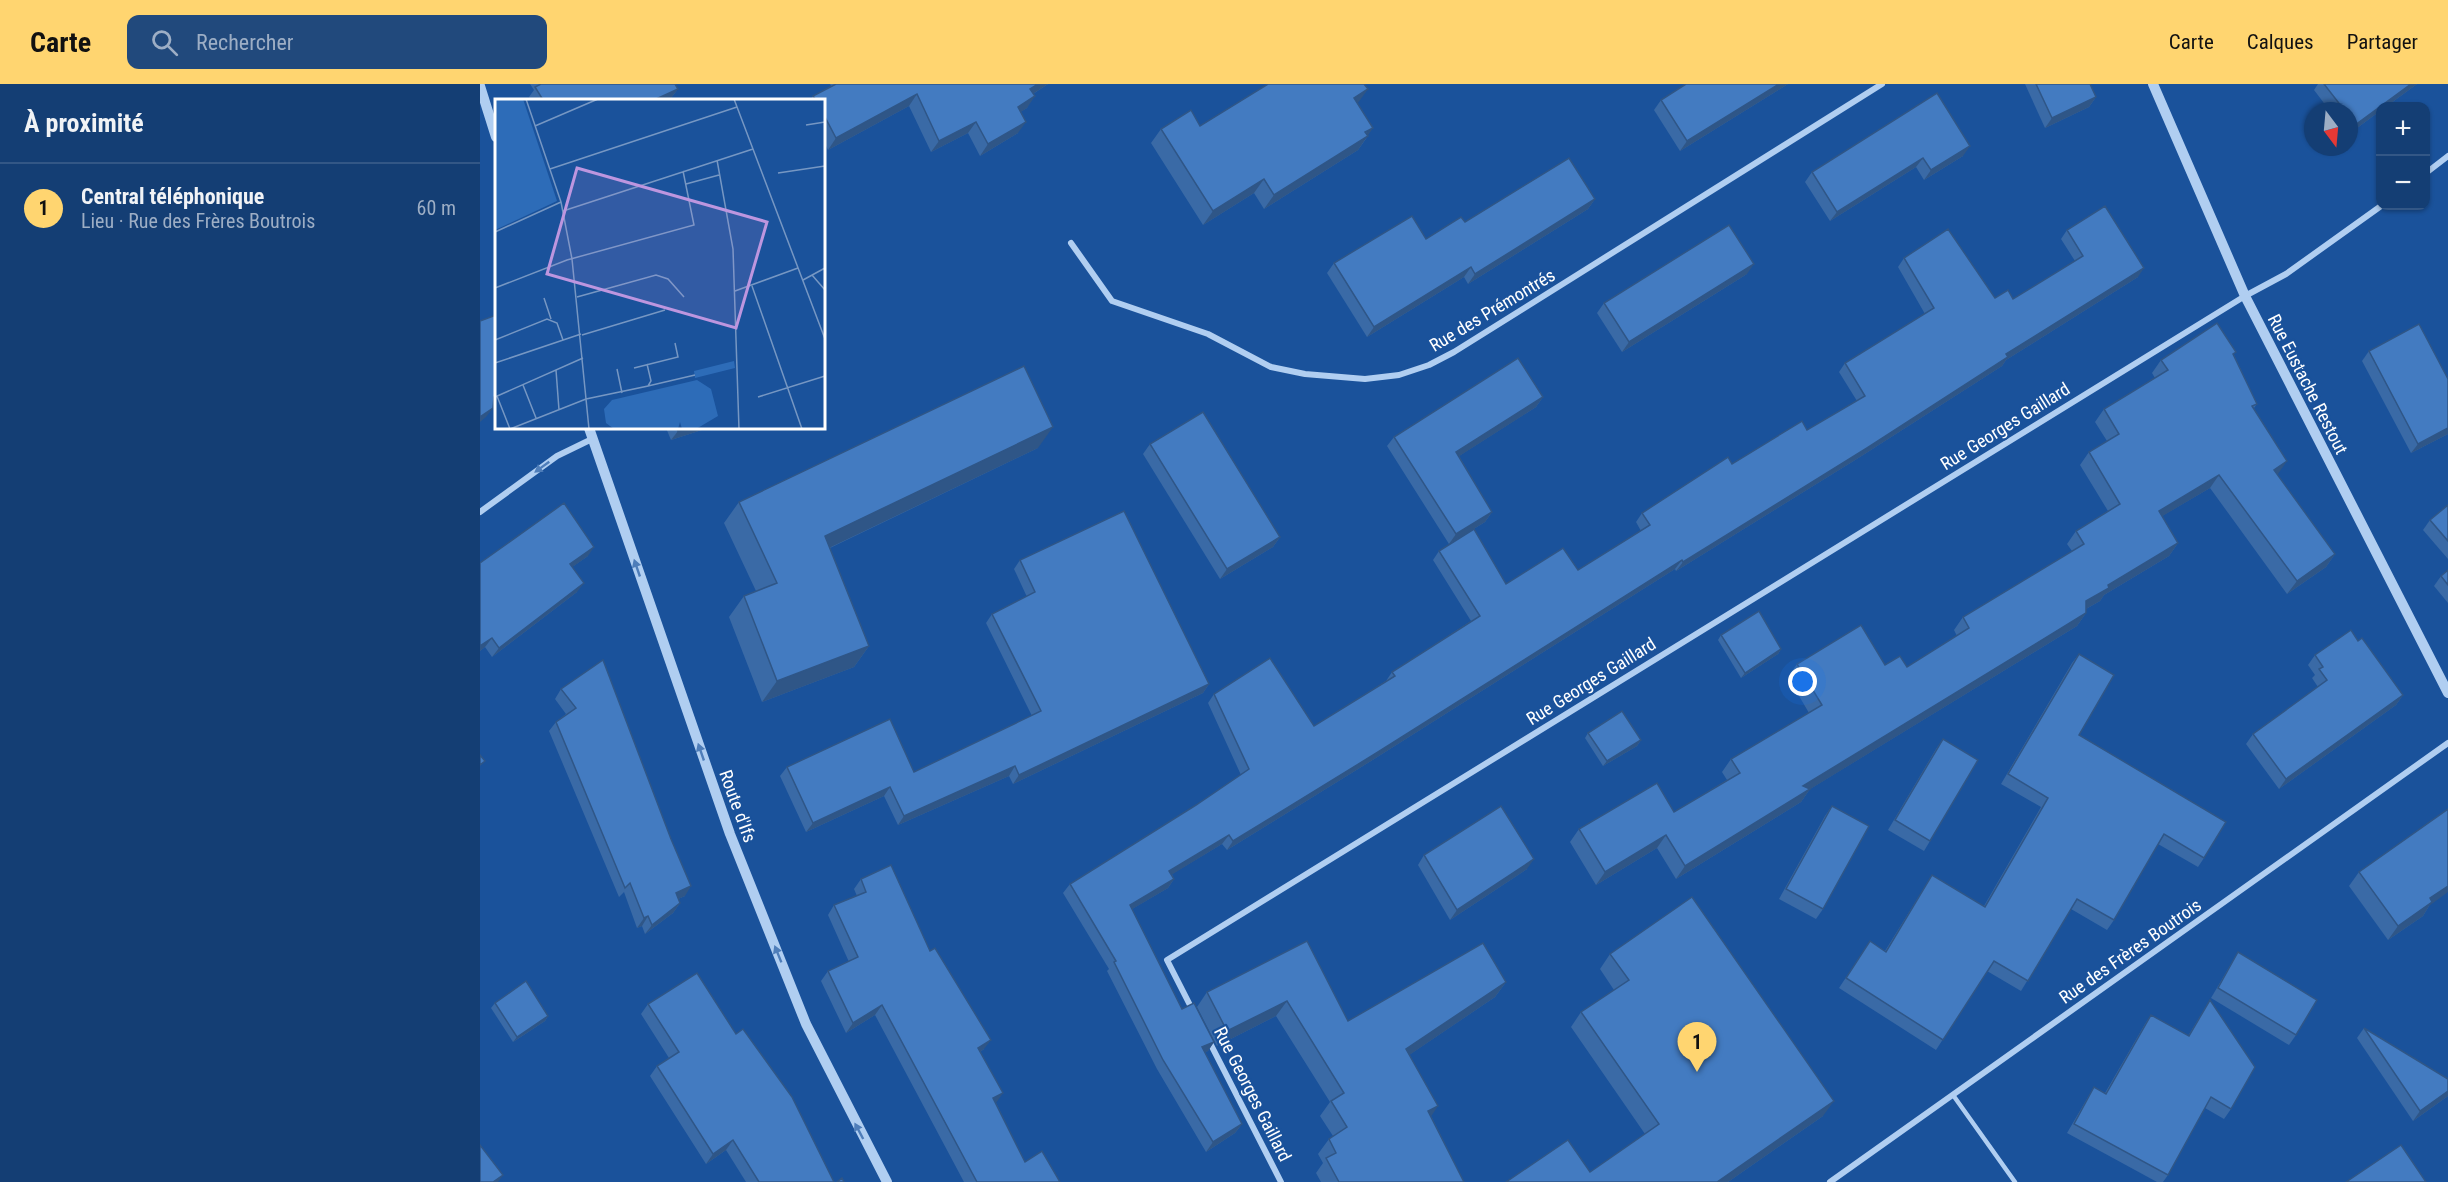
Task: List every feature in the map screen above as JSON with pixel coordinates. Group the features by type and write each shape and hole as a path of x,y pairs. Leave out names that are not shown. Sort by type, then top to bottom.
{"street":[{"name":"Rue des Prémontrés","path":"1071,243 1112,301 1208,334 1271,368 1350,379 1399,375 1430,365 1454,352 1882,84"},
{"name":"Rue Eustache Restout","path":"2153,84 2245,296 2448,693"},
{"path":"480,86 495,134"},
{"path":"2430,170 2448,156"},
{"path":"2245,296 2286,274 2376,210"},
{"name":"Rue Georges Gaillard","path":"1200,1023 1167,960 2245,296"},
{"name":"Route d'Ifs","path":"589,429 730,834 806,1024 887,1182"},
{"path":"480,512 557,456 592,439"},
{"name":"Rue des Frères Boutrois","path":"1830,1182 2448,743"},
{"name":"Rue Georges Gaillard","path":"1205,1034 1281,1182"}],"lane":[{"path":"1953,1095 2015,1182"}],"building":[{"path":"541,84 675,84 678,89 656,99 542,99 535,87"},
{"path":"836,84 1038,84 1030,89 1035,96 1018,107 1026,122 988,144 976,122 939,141 917,94 836,138 825,117 825,99 815,99 813,96"},
{"path":"1268,84 1364,84 1368,89 1354,98 1373,128 1365,132 1368,136 1274,195 1264,179 1213,211 1161,129 1191,110 1200,126"},
{"path":"1686,84 1779,84 1687,141 1661,100"},
{"path":"2036,84 2090,84 2096,97 2052,118"},
{"path":"2324,84 2411,84 2386,102 2376,102 2376,110 2358,123 2358,102 2338,102"},
{"path":"1937,93 1970,146 1931,170 1923,158 1837,212 1812,172"},
{"path":"1569,158 1595,199 1475,274 1471,267 1374,327 1334,263 1412,216 1426,239 1461,217 1465,222"},
{"path":"2105,206 2144,268 2006,354 2008,357 1867,448 1683,562 1682,560 1378,752 1233,841 1229,835 1169,871 1174,879 1130,905 1182,1009 1194,1003 1214,1042 1202,1047 1242,1124 1213,1142 1163,1060 1114,962 1116,961 1070,884 1249,769 1214,694 1270,658 1314,726 1395,676 1392,672 1480,616 1439,551 1474,529 1506,584 1563,548 1578,570 1650,525 1642,513 1728,457 1732,464 1802,421 1807,430 1865,396 1845,363 1934,308 1904,258 1948,229 1995,298 2008,290 2013,299 2083,256 2067,230"},
{"path":"1729,225 1754,264 1629,342 1604,303"},
{"path":"495,315 495,396 493,408 480,417 480,321"},
{"path":"2217,323 2236,352 2233,354 2257,404 2252,406 2287,461 2274,470 2335,554 2297,581 2219,475 2159,511 2178,543 2108,585 2109,588 2086,601 2086,613 1803,786 1810,789 1685,866 1666,835 1605,872 1579,829 1657,783 1674,812 1740,773 1731,759 1822,705 1797,664 1861,625 1885,665 1900,656 1907,667 1969,628 1963,617 2084,544 2076,531 2120,504 2089,452 2119,434 2104,409 2168,370 2161,360"},
{"path":"2419,324 2448,379 2448,428 2418,444 2369,351"},
{"path":"1518,358 1543,397 1456,452 1492,512 1456,534 1394,437"},
{"path":"1024,366 1053,427 825,536 869,646 777,681 744,596 777,583 739,502"},
{"path":"1203,412 1280,537 1227,569 1150,444"},
{"path":"564,503 594,547 570,564 584,583 499,648 492,638 480,646 480,563"},
{"path":"2448,505 2448,541 2430,520"},
{"path":"1124,511 1209,684 1019,775 1015,766 904,816 890,787 813,823 787,767 890,719 914,772 1041,711 992,614 1035,592 1020,560"},
{"path":"2448,570 2448,585 2441,576"},
{"path":"1759,611 1781,649 1745,673 1721,635"},
{"path":"2351,630 2358,641 2362,638 2403,695 2286,779 2253,734 2327,680 2319,669 2323,667 2315,655"},
{"path":"2079,654 2114,675 2079,735 2226,822 2204,858 2164,834 2114,920 2077,899 2028,981 1994,961 1943,1040 1846,978 1870,941 1886,952 1932,875 1985,907 2048,798 2008,774"},
{"path":"603,660 691,886 676,893 680,903 652,925 648,916 644,918 630,883 625,888 556,722 576,708 561,689"},
{"path":"1622,711 1641,740 1607,761 1588,733"},
{"path":"1943,739 1978,760 1930,841 1895,820"},
{"path":"480,755 485,761 480,765"},
{"path":"1501,806 1534,859 1457,910 1424,855"},
{"path":"1832,806 1869,826 1823,909 1786,889"},
{"path":"2448,809 2448,886 2430,898 2432,902 2398,926 2359,872"},
{"path":"891,865 930,951 935,948 991,1040 978,1048 1003,1093 993,1098 1025,1162 1042,1151 1060,1182 977,1182 882,1005 853,1023 828,971 858,957 834,905 866,892 861,879"},
{"path":"1692,897 1834,1101 1717,1182 1506,1182 1568,1140 1590,1172 1659,1124 1581,1012 1629,980 1610,954"},
{"path":"1307,941 1348,1021 1483,943 1506,982 1406,1049 1438,1106 1428,1111 1464,1182 1339,1182 1326,1158 1336,1153 1329,1139 1347,1127 1331,1101 1344,1093 1287,1001 1227,1031 1207,992"},
{"path":"2238,952 2317,1000 2296,1035 2218,988"},
{"path":"697,973 736,1034 743,1029 792,1097 834,1182 759,1182 733,1140 713,1154 657,1066 679,1052 648,1004"},
{"path":"526,981 548,1016 517,1037 495,1003"},
{"path":"2210,1000 2255,1067 2231,1109 2211,1097 2168,1175 2074,1124 2094,1087 2106,1094 2151,1015 2189,1036"},
{"path":"2364,1028 2448,1079 2448,1091 2420,1111"},
{"path":"480,1145 503,1175 493,1182 480,1182"},
{"path":"2401,1145 2426,1182 2346,1182"}],"place":[{"name":"Central téléphonique","path":"1697,1072"}]}
